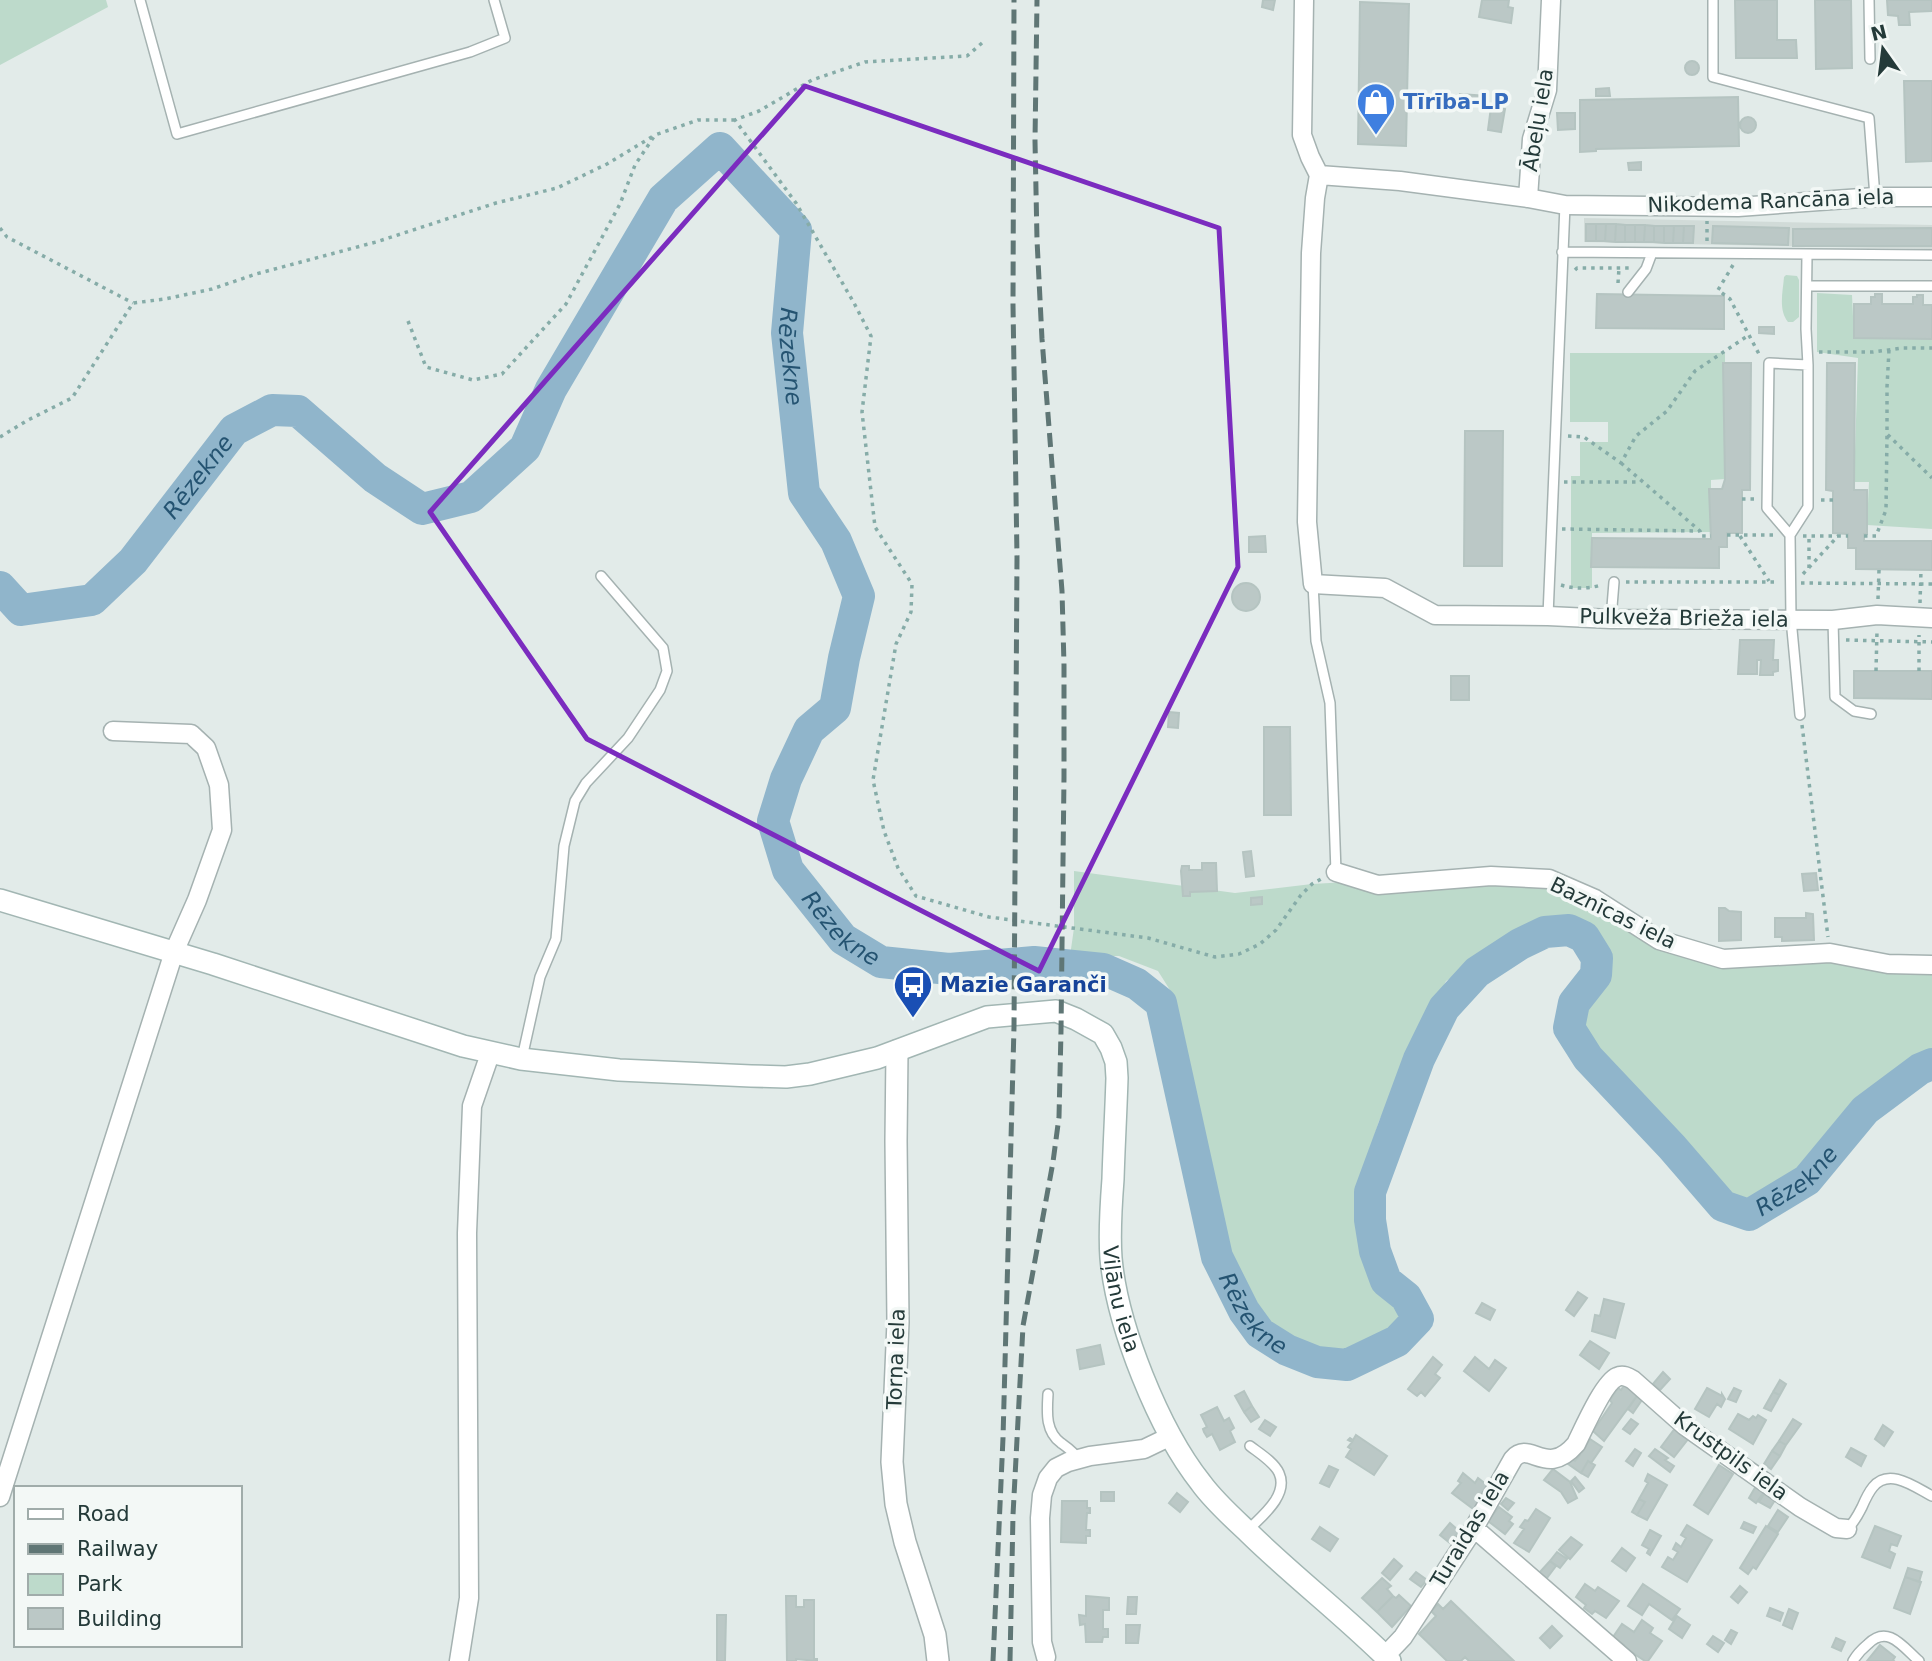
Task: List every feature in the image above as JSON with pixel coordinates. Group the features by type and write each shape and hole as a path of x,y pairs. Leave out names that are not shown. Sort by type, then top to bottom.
{"main road":[{"name":"Viļānu iela","path":"0,900 174,952 463,1046 521,1059 619,1070 786,1077 833,1070 877,1059 987,1017 1056,1012 1090,1026 1103,1034 1116,1062 1110,1230 1115,1281 1132,1345 1153,1401 1201,1484 1247,1531 1388,1658"},
{"name":"Torņa iela","path":"897,1051 898,1322 891,1462 896,1504 905,1542 935,1635 939,1661"}],"street":[{"path":"1304,0 1302,135 1319,174 1311,266 1307,522 1312,584"},
{"name":"Ābeļu iela","path":"1528,198 1532,139 1547,90 1551,0"},
{"name":"Nikodema Rancāna iela","path":"1319,174 1400,181 1565,205 1738,207 1875,197 1932,197"},
{"name":"Pulkveža Brieža iela","path":"1312,584 1385,588 1435,615 1611,619 1833,620 1877,615 1932,618"},
{"path":"0,1497 174,952 197,900 222,830 219,785 206,748 191,734 113,731"},
{"name":"Baznīcas iela","path":"1336,872 1378,885 1491,876 1549,879 1595,899 1659,940 1723,959 1830,953 1888,964 1932,965"},
{"path":"459,1661 469,1598 467,1233 472,1106 490,1054"},
{"name":"Turaidas iela","path":"1388,1658 1474,1528 1517,1454 1525,1452 1542,1459 1562,1457 1576,1444 1606,1388 1615,1377 1620,1376"},
{"name":"Krustpils iela","path":"1620,1376 1633,1380 1685,1426 1800,1507 1836,1528 1847,1529"},
{"path":"1046,1659 1042,1642 1040,1518 1042,1496 1048,1478 1056,1468 1068,1462 1144,1449 1171,1436"},
{"path":"1474,1528 1626,1661"}],"lane":[{"path":"140,0 177,134 470,52 505,38 494,0"},
{"path":"1713,0 1713,77 1869,118 1875,197"},
{"path":"1869,0 1870,59"},
{"path":"1548,616 1565,205"},
{"path":"1562,252 1932,255"},
{"path":"1628,292 1646,269 1652,253"},
{"path":"1800,715 1791,619 1790,536 1808,507 1807,255"},
{"path":"1808,286 1932,286"},
{"path":"1790,536 1766,508 1769,363 1808,365"},
{"path":"521,1059 540,977 556,939 564,846 575,801 586,783 628,738 660,690 667,671 663,649 601,576"},
{"path":"1611,619 1614,582"},
{"path":"1312,584 1316,641 1330,703 1336,872"},
{"path":"1833,620 1835,697 1854,711 1871,714"},
{"path":"1048,1394 1047,1415 1050,1429 1055,1438 1075,1453 1078,1459"},
{"path":"1247,1531 1276,1502 1281,1481 1279,1471 1250,1446"},
{"path":"1847,1529 1852,1525 1872,1488 1880,1480 1899,1479 1932,1496"},
{"path":"1853,1661 1881,1634 1890,1636 1919,1661"}],"path":[{"path":"0,229 7,237 133,303 212,289 256,274 376,242 496,203 557,188 607,164 654,135 698,120 735,120 759,111 812,80 865,62 967,56 982,43"},
{"path":"735,120 796,203 855,303 871,336 862,412 875,527 912,584 911,612 896,644 873,779 884,831 898,868 916,896 989,917 1148,938 1215,957 1239,954 1260,944 1276,930 1312,884 1336,872"},
{"path":"408,321 426,367 473,380 502,374 566,304 620,204 635,165 654,135"},
{"path":"1707,229 1707,240"},
{"path":"1739,254 1718,290 1730,299 1769,373"},
{"path":"1571,273 1577,268 1646,269"},
{"path":"0,437 72,398 133,303"},
{"path":"1621,463 1636,436 1667,411 1695,371 1749,335"},
{"path":"1807,352 1873,352 1932,348"},
{"path":"1864,536 1876,536 1886,510 1889,350"},
{"path":"1567,428 1567,436 1584,437 1621,463 1700,531 1701,536 1711,536"},
{"path":"1888,433 1932,478"},
{"path":"1553,482 1643,482"},
{"path":"1552,529 1700,531"},
{"path":"1740,536 1769,582"},
{"path":"1809,536 1809,568"},
{"path":"1848,536 1838,536 1796,583 1932,584"},
{"path":"1550,581 1571,588 1592,588 1614,582 1790,582"},
{"path":"1833,640 1932,642"},
{"path":"1800,715 1830,953"}],"highlighted area":[{"path":"805,86 1219,228 1238,567 1039,971 587,739 430,512"}],"shaded area":[{"path":"1584,218 1932,225 1932,249 1584,242"}],"green space":[{"path":"0,0 106,0 108,7 0,65"},
{"path":"1786,275 1797,276 1799,280 1799,317 1793,322 1788,322 1782,306"},
{"path":"1817,293 1852,295 1854,338 1932,339 1932,529 1867,525 1869,482 1854,482 1858,358 1817,352"},
{"path":"1570,353 1725,353 1725,479 1711,480 1711,532 1592,533 1592,588 1571,588 1571,476 1580,476 1580,442 1608,442 1608,422 1570,422"},
{"path":"1074,871 1235,893 1365,881 1549,879 1659,940 1723,959 1932,961 1932,1064 1920,1069 1865,1110 1807,1180 1749,1215 1723,1206 1588,1058 1569,1028 1607,977 1594,925 1549,920 1446,981 1379,1121 1354,1199 1379,1287 1386,1281 1418,1319 1317,1362 1244,1311 1217,1257 1175,998 1158,971 1119,956 1070,956 1074,928"}],"building":[{"path":"1263,0 1275,0 1273,10 1262,7"},
{"path":"1482,0 1509,0 1508,7 1513,8 1511,23 1479,17"},
{"path":"1735,0 1777,0 1777,40 1796,40 1797,58 1736,58"},
{"path":"1815,0 1851,0 1852,68 1816,69"},
{"path":"1887,0 1932,0 1932,11 1909,12 1910,25 1899,25 1898,16 1888,15"},
{"path":"1360,2 1409,4 1406,146 1358,144"},
{"path":"1692,61 1697,63 1697,73 1692,75 1687,73 1685,68 1687,63"},
{"path":"1904,81 1932,81 1932,161 1906,162"},
{"path":"1609,88 1610,96 1596,96 1596,89"},
{"path":"1460,94 1487,96 1487,103 1459,100"},
{"path":"1738,97 1739,146 1596,149 1580,152 1580,100"},
{"path":"1491,107 1505,109 1501,132 1488,130"},
{"path":"1557,113 1575,113 1575,129 1558,130"},
{"path":"1745,117 1751,117 1756,125 1754,131 1745,133 1740,128 1740,122"},
{"path":"1641,162 1641,170 1629,170 1628,163"},
{"path":"1586,224 1596,224 1596,241 1586,241"},
{"path":"1596,224 1606,224 1605,241 1596,241"},
{"path":"1606,224 1616,224 1615,242 1605,241"},
{"path":"1616,224 1625,225 1625,242 1615,242"},
{"path":"1625,225 1635,225 1635,242 1625,242"},
{"path":"1635,225 1645,225 1644,242 1635,242"},
{"path":"1645,225 1654,226 1654,242 1644,242"},
{"path":"1654,226 1664,226 1664,243 1654,242"},
{"path":"1664,226 1674,226 1673,243 1664,243"},
{"path":"1674,226 1684,226 1683,243 1673,243"},
{"path":"1684,226 1694,226 1693,243 1683,243"},
{"path":"1713,226 1789,228 1788,245 1712,243"},
{"path":"1932,228 1932,246 1793,246 1793,229"},
{"path":"1597,294 1724,296 1724,329 1596,328"},
{"path":"1875,294 1882,294 1882,304 1913,304 1913,297 1923,295 1923,305 1932,305 1932,339 1854,338 1854,304 1871,304 1871,297 1875,297"},
{"path":"1759,327 1774,327 1774,334 1759,333"},
{"path":"1723,363 1751,363 1750,490 1742,490 1742,533 1727,533 1727,547 1719,547 1719,568 1591,567 1592,538 1711,539 1709,489 1722,489 1725,479"},
{"path":"1827,363 1855,363 1854,490 1867,490 1867,534 1864,534 1864,541 1932,541 1932,570 1856,569 1856,548 1848,548 1848,534 1833,533 1833,491 1826,490"},
{"path":"1465,431 1503,431 1502,566 1464,566"},
{"path":"1265,536 1266,552 1249,552 1249,537"},
{"path":"1246,583 1256,587 1260,597 1256,607 1246,611 1236,607 1232,597 1236,587"},
{"path":"1740,640 1774,640 1773,660 1778,660 1778,671 1773,672 1773,675 1760,675 1761,660 1757,660 1757,674 1738,674"},
{"path":"1854,671 1932,671 1932,699 1854,698"},
{"path":"1451,676 1469,676 1469,700 1451,700"},
{"path":"1169,712 1179,713 1178,728 1168,727"},
{"path":"1264,727 1290,727 1291,815 1264,815"},
{"path":"1251,851 1254,876 1246,877 1243,852"},
{"path":"1202,863 1216,863 1217,891 1190,892 1190,896 1183,896 1182,866 1189,866 1189,870 1202,870"},
{"path":"1816,873 1818,890 1804,891 1802,874"},
{"path":"1262,897 1262,904 1251,905 1251,898"},
{"path":"1719,908 1741,912 1741,940 1719,941"},
{"path":"1806,913 1813,914 1814,940 1782,941 1782,937 1775,937 1775,918 1806,918"},
{"path":"1578,1292 1587,1298 1574,1316 1566,1310"},
{"path":"1604,1299 1624,1304 1615,1338 1592,1331 1595,1315 1600,1316"},
{"path":"1482,1303 1495,1310 1490,1320 1476,1313"},
{"path":"1590,1341 1609,1353 1599,1369 1580,1355"},
{"path":"1100,1345 1104,1364 1080,1369 1077,1350"},
{"path":"1433,1357 1442,1365 1435,1374 1440,1378 1425,1396 1421,1392 1417,1396 1408,1389"},
{"path":"1475,1357 1489,1369 1495,1360 1506,1368 1489,1391 1464,1371"},
{"path":"1663,1372 1670,1379 1660,1390 1653,1384"},
{"path":"1780,1380 1786,1384 1780,1395 1773,1392"},
{"path":"1625,1384 1639,1393 1604,1441 1593,1431 1612,1403 1610,1400 1618,1388 1621,1390"},
{"path":"1707,1388 1722,1394 1725,1399 1721,1407 1717,1404 1709,1417 1695,1409"},
{"path":"1734,1388 1741,1391 1736,1402 1728,1399"},
{"path":"1244,1391 1252,1406 1244,1412 1235,1396"},
{"path":"1773,1392 1780,1395 1771,1411 1764,1408"},
{"path":"1639,1393 1644,1397 1633,1413 1628,1409"},
{"path":"1252,1406 1259,1417 1251,1422 1244,1412"},
{"path":"1217,1407 1224,1421 1229,1418 1234,1428 1230,1431 1235,1442 1220,1450 1212,1434 1207,1437 1204,1432 1203,1429 1207,1427 1201,1415"},
{"path":"1738,1414 1749,1420 1758,1415 1766,1420 1753,1444 1729,1429"},
{"path":"1631,1419 1638,1424 1630,1434 1623,1429"},
{"path":"1793,1419 1801,1424 1786,1445 1779,1441"},
{"path":"1265,1420 1276,1427 1270,1436 1259,1429"},
{"path":"1883,1425 1893,1432 1884,1446 1875,1439"},
{"path":"1676,1427 1689,1438 1674,1457 1661,1447"},
{"path":"1356,1435 1387,1456 1374,1475 1346,1457 1352,1442 1348,1440 1353,1440"},
{"path":"1590,1439 1602,1447 1581,1473 1568,1464 1571,1458 1575,1461 1580,1455 1577,1453 1579,1450 1582,1452"},
{"path":"1779,1441 1786,1445 1780,1456 1772,1451"},
{"path":"1851,1448 1866,1456 1861,1466 1846,1457"},
{"path":"1635,1449 1641,1453 1633,1466 1626,1461"},
{"path":"1655,1449 1674,1466 1670,1472 1649,1456"},
{"path":"1772,1451 1780,1456 1771,1469 1764,1464"},
{"path":"1588,1461 1595,1465 1588,1477 1581,1473"},
{"path":"1719,1465 1733,1474 1708,1514 1694,1505"},
{"path":"1329,1466 1338,1470 1329,1487 1320,1483"},
{"path":"1553,1469 1570,1482 1577,1498 1568,1503 1561,1492 1544,1480"},
{"path":"1463,1473 1475,1483 1478,1478 1487,1485 1481,1494 1486,1497 1476,1511 1452,1493 1461,1483 1458,1481"},
{"path":"1648,1474 1667,1485 1647,1520 1637,1515 1645,1502 1639,1499 1648,1483 1645,1481"},
{"path":"1575,1477 1584,1488 1579,1492 1571,1481"},
{"path":"1756,1486 1764,1492 1756,1503 1749,1498"},
{"path":"1101,1492 1114,1492 1114,1501 1101,1501"},
{"path":"1177,1493 1188,1502 1180,1512 1169,1503"},
{"path":"1764,1494 1775,1500 1770,1508 1759,1502"},
{"path":"1506,1498 1514,1503 1508,1510 1501,1504"},
{"path":"1639,1499 1645,1502 1637,1515 1632,1512"},
{"path":"1062,1501 1087,1501 1090,1513 1087,1513 1086,1530 1090,1530 1090,1536 1086,1536 1086,1543 1061,1542"},
{"path":"1499,1507 1512,1517 1509,1521 1513,1524 1505,1534 1488,1521"},
{"path":"1536,1509 1550,1518 1529,1552 1514,1543 1524,1529 1520,1527"},
{"path":"1778,1510 1788,1517 1778,1532 1768,1526"},
{"path":"1744,1522 1756,1527 1753,1533 1741,1528"},
{"path":"1450,1523 1459,1531 1450,1543 1440,1535"},
{"path":"1687,1525 1712,1540 1687,1582 1662,1567 1668,1557 1673,1560 1678,1552 1673,1549 1676,1543 1681,1547 1686,1538 1681,1535"},
{"path":"1766,1526 1778,1534 1756,1569 1753,1567 1748,1574 1740,1568"},
{"path":"1875,1526 1901,1536 1897,1546 1891,1544 1889,1551 1895,1554 1890,1568 1862,1557"},
{"path":"1320,1527 1338,1539 1330,1551 1312,1539"},
{"path":"1650,1530 1661,1536 1650,1555 1647,1553 1649,1549 1642,1545"},
{"path":"1571,1537 1582,1545 1570,1559 1559,1550"},
{"path":"1622,1548 1635,1558 1626,1571 1612,1561"},
{"path":"1557,1552 1567,1559 1560,1568 1550,1561"},
{"path":"1394,1559 1402,1566 1390,1580 1382,1573"},
{"path":"1550,1561 1556,1566 1547,1578 1539,1573"},
{"path":"1908,1568 1922,1572 1919,1582 1905,1577"},
{"path":"1416,1572 1427,1580 1421,1587 1410,1579"},
{"path":"1905,1577 1921,1582 1910,1614 1894,1608"},
{"path":"1382,1578 1391,1586 1387,1589 1393,1596 1377,1612 1362,1598"},
{"path":"1585,1584 1595,1591 1598,1587 1619,1601 1606,1618 1595,1611 1592,1614 1576,1597"},
{"path":"1643,1584 1680,1609 1672,1620 1649,1604 1642,1615 1628,1606"},
{"path":"1740,1586 1747,1592 1738,1603 1731,1597"},
{"path":"1399,1595 1411,1606 1392,1627 1377,1612 1393,1596 1396,1598"},
{"path":"786,1596 796,1596 796,1607 804,1607 804,1600 814,1600 814,1659 817,1661 787,1661"},
{"path":"1086,1596 1109,1598 1109,1610 1103,1610 1103,1629 1108,1629 1108,1637 1103,1637 1102,1642 1086,1642 1085,1624 1080,1625 1079,1615 1086,1616"},
{"path":"1128,1597 1137,1597 1136,1614 1127,1614"},
{"path":"1451,1601 1514,1661 1469,1661 1465,1657 1461,1661 1447,1661 1419,1634 1436,1616 1431,1611 1438,1604 1443,1609"},
{"path":"1770,1608 1783,1613 1780,1621 1767,1616"},
{"path":"1789,1609 1798,1613 1792,1629 1783,1625"},
{"path":"717,1615 726,1615 725,1661 717,1661"},
{"path":"1677,1616 1690,1625 1682,1638 1669,1629"},
{"path":"1642,1620 1653,1628 1650,1633 1662,1641 1648,1661 1630,1651 1628,1653 1621,1648 1624,1645 1613,1637 1622,1624 1634,1632"},
{"path":"1126,1625 1140,1625 1138,1643 1126,1643"},
{"path":"1552,1626 1562,1636 1550,1648 1540,1638"},
{"path":"1731,1630 1737,1633 1731,1644 1725,1640"},
{"path":"1713,1636 1724,1643 1718,1652 1707,1644"},
{"path":"1836,1638 1845,1642 1841,1651 1832,1647"},
{"path":"1880,1645 1895,1657 1894,1661 1867,1661"}],"waterway":[{"name":"Rēzekne","path":"0,587 21,610 92,600 133,561 234,430 272,410 298,411 375,478 422,509 471,497 525,448 551,389 663,199 720,148 796,230 787,333 804,493 836,541 859,596 835,708 809,730 786,779 773,821 788,870 843,939 881,962 949,969 1034,962 1103,969 1137,984 1161,1003 1217,1257 1244,1311 1260,1333 1287,1350 1317,1362 1347,1365 1397,1341 1418,1319 1406,1297 1386,1281 1375,1251 1370,1220 1370,1192 1419,1059 1444,1008 1477,972 1520,944 1545,932 1569,930 1584,937 1597,958 1596,975 1574,1003 1569,1028 1588,1058 1723,1206 1749,1215 1807,1180 1865,1110 1920,1069 1932,1064"}],"railway":[{"path":"993,1661 1003,1438 1014,1027 1017,557 1013,305 1014,0"},
{"path":"1010,1661 1013,1515 1023,1326 1059,1117 1061,1031 1064,665 1062,591 1037,240 1037,0"}],"place":[{"name":"Tīrība-LP","path":"1376,136"},
{"name":"Mazie Garanči","path":"913,1019"}]}
